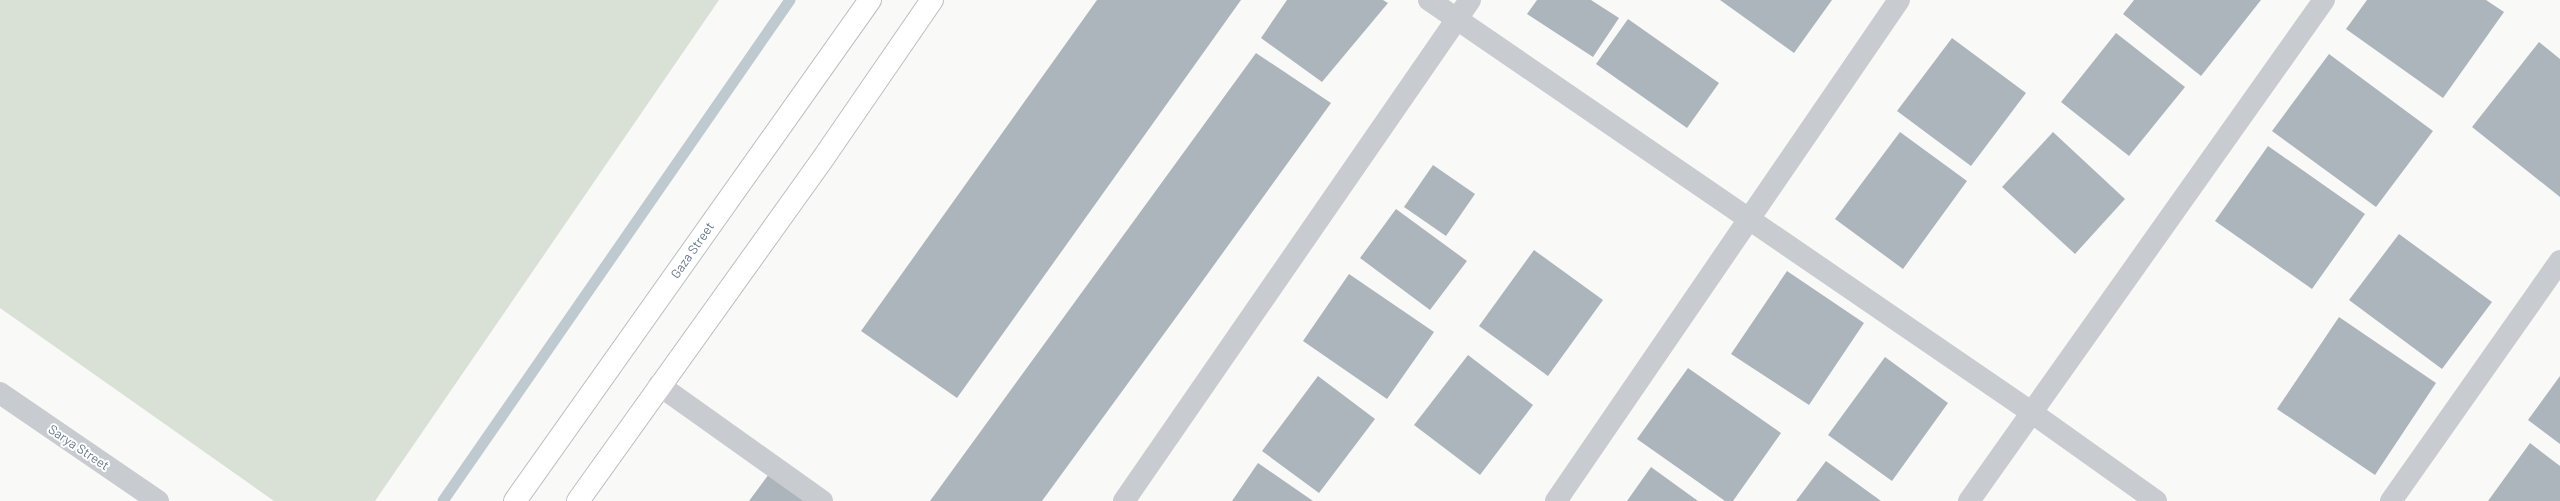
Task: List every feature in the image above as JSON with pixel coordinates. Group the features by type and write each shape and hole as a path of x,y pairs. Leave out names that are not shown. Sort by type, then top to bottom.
{"main road":[{"name":"Gaza Street","path":"515,501 870,0"},
{"path":"578,501 659,385 817,167 932,0"}],"street":[{"path":"1428,0 2031,412 2156,501"},
{"path":"1124,501 1470,0"},
{"path":"1556,501 1899,0"},
{"path":"1969,501 2324,0"},
{"path":"2391,501 2560,261"},
{"path":"659,385 822,501"},
{"name":"Sarya Street","path":"0,393 158,501"}],"shaded area":[{"path":"0,0 719,0 375,501 274,501 0,308"}],"building":[{"path":"1097,0 1241,0 957,398 861,331"},
{"path":"1287,0 1383,0 1388,3 1322,82 1261,38"},
{"path":"1537,0 1591,0 1619,18 1593,57 1527,14"},
{"path":"1720,0 1832,0 1794,53"},
{"path":"2134,0 2261,0 2201,76 2123,14"},
{"path":"2367,0 2486,0 2504,12 2443,98 2346,29"},
{"path":"1628,19 1719,83 1687,128 1596,64"},
{"path":"2116,33 2185,87 2129,156 2061,102"},
{"path":"1952,38 2026,93 1971,166 1897,111"},
{"path":"2539,42 2560,59 2560,197 2472,127"},
{"path":"1256,53 1331,103 1196,290 1042,501 930,501"},
{"path":"2329,54 2433,131 2376,207 2272,131"},
{"path":"1900,132 1967,181 1903,269 1835,219"},
{"path":"2053,132 2125,199 2075,254 2002,187"},
{"path":"2268,146 2365,214 2312,289 2215,221"},
{"path":"1433,165 1475,194 1446,236 1404,207"},
{"path":"1396,209 1467,261 1430,310 1360,258"},
{"path":"2399,234 2492,302 2442,369 2349,300"},
{"path":"1534,250 1603,300 1548,376 1479,326"},
{"path":"1787,271 1864,323 1809,405 1731,354"},
{"path":"1349,274 1434,332 1387,399 1303,341"},
{"path":"2339,317 2436,383 2375,475 2277,409"},
{"path":"1468,355 1533,405 1480,475 1414,425"},
{"path":"1885,357 1948,403 1892,481 1828,435"},
{"path":"1688,368 1781,433 1733,501 1725,501 1637,439"},
{"path":"1318,376 1375,419 1319,493 1262,451"},
{"path":"2560,376 2560,444 2528,420"},
{"path":"2530,443 2560,466 2560,501 2488,501"},
{"path":"1826,461 1881,501 1796,501"},
{"path":"1258,463 1313,501 1232,501"},
{"path":"1651,467 1698,501 1627,501"},
{"path":"769,474 806,501 749,501"}],"waterway":[{"path":"443,501 790,0"}]}
